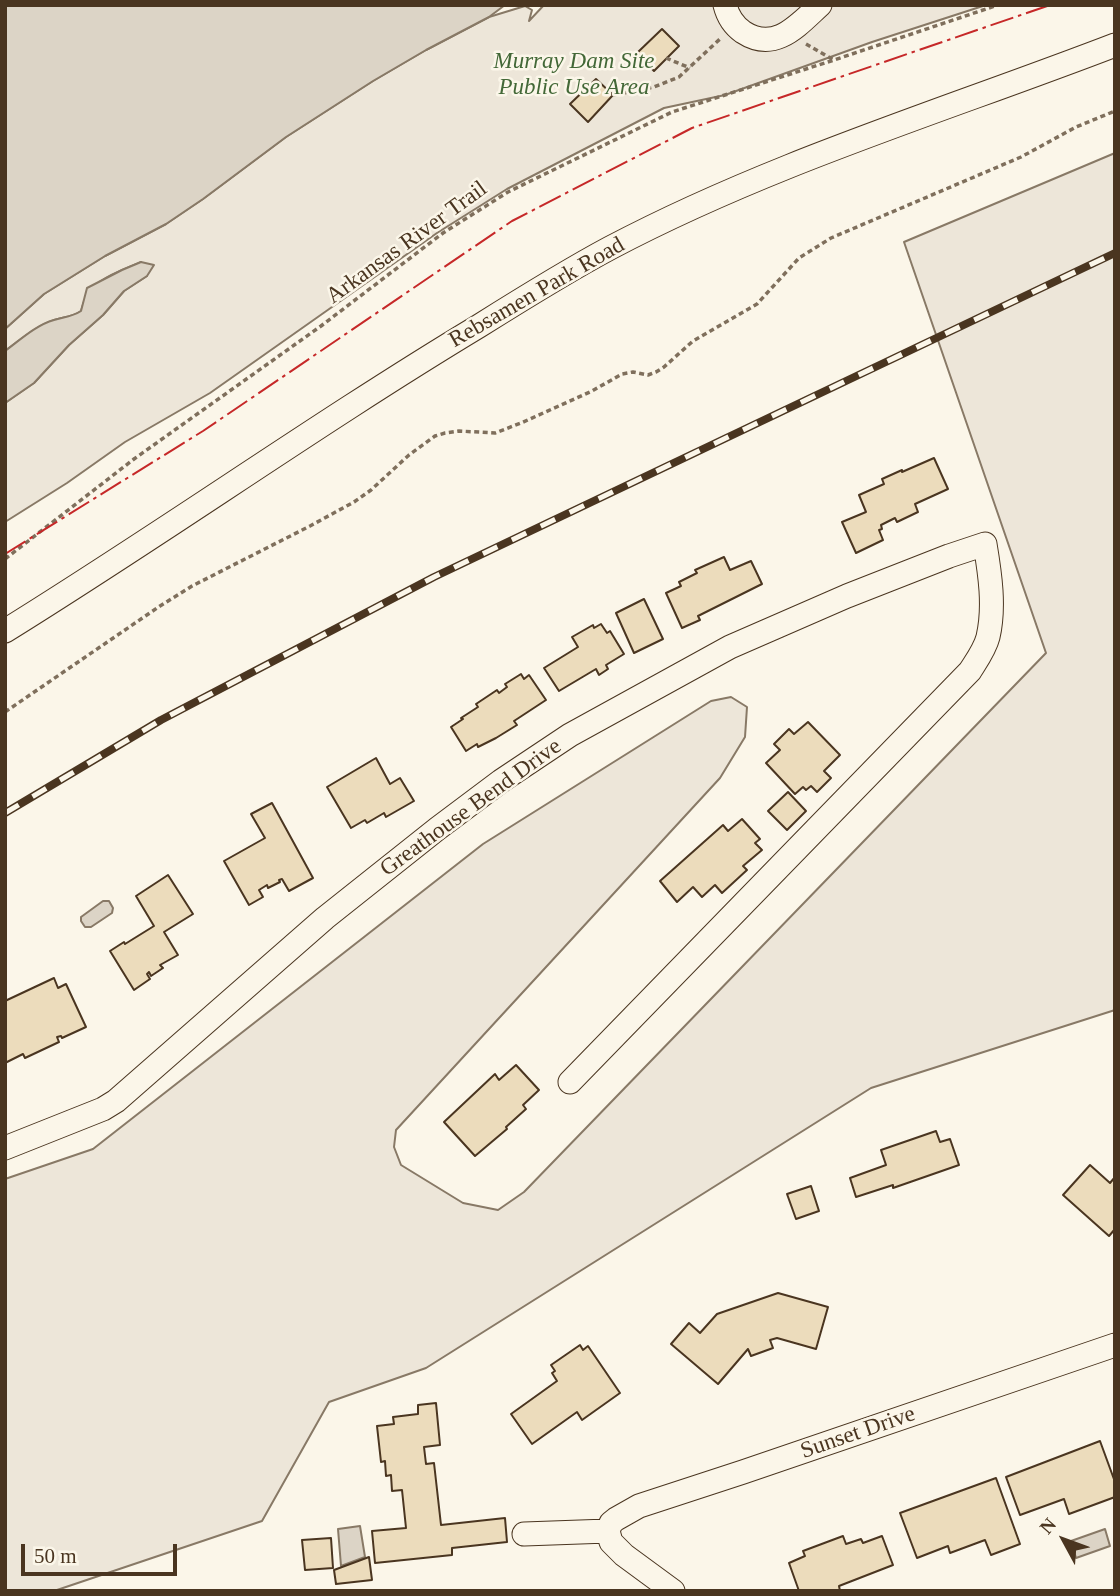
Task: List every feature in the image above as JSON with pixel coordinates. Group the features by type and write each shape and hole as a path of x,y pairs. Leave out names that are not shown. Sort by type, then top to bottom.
{"street":[{"path":"730,15 748,35 765,40 789,33 820,5"},
{"name":"Rebsamen Park Road","path":"5,631 439,350 611,248 686,210 760,178 1115,45"},
{"name":"Greathouse Bend Drive","path":"5,1148 30,1140 116,1101 325,918 500,782 570,736 710,656 847,596 985,544 991,606 988,637 970,671 570,1082"},
{"name":"Sunset Drive","path":"608,1531 611,1523 639,1506 1115,1345"},
{"path":"524,1534 608,1531 611,1542 618,1549 673,1591"}],"path":[{"name":"Arkansas River Trail","path":"5,559 134,459 321,326 434,239 508,192 673,112 998,5"},
{"path":"613,95 654,87 679,77 690,68 730,15"},
{"path":"789,33 834,60"},
{"path":"667,58 690,68"},
{"path":"5,712 192,586 354,502 435,436 459,431 495,433 592,391 622,374 633,372 648,375 656,372 693,341 757,303 799,258 814,247 1021,157 1076,127 1115,111"}],"green space":[{"name":"Murray Dam Site Public Use Area","path":"544,5 986,5 872,42 725,95 664,108 507,189 437,233 210,393 125,442 5,522 5,403 34,383 124,291 147,276 141,262 112,274 96,285 81,311 41,326 5,351 5,329 44,294 105,256 166,224 286,137 373,81 489,17 525,6 532,10 529,21"},
{"path":"1115,153 1115,1010 871,1088 426,1368 329,1402 262,1521 54,1591 5,1591 5,1179 93,1149 483,844 711,701 731,697 747,707 745,737 720,778 396,1130 394,1147 401,1165 463,1203 498,1210 524,1192 1046,653 904,242"}],"shaded area":[{"path":"5,5 505,5 489,17 373,81 286,137 166,224 105,256 44,294 5,329"},
{"path":"141,262 154,265 147,276 124,291 34,383 5,403 5,351 41,325 81,311 87,288"},
{"path":"103,901 109,901 113,908 112,913 91,927 85,927 81,917"},
{"path":"360,1526 365,1557 341,1566 338,1529"},
{"path":"1105,1529 1110,1546 1076,1558 1071,1541"}],"building":[{"path":"662,29 679,46 654,71 637,53"},
{"path":"596,79 613,95 588,122 570,104"},
{"path":"934,458 948,489 915,504 918,512 897,522 895,518 881,525 882,529 879,530 883,540 856,553 842,522 866,512 859,495 884,484 882,479"},
{"path":"724,557 730,570 751,561 762,584 698,616 700,620 682,628 666,593 681,586 679,582 697,573 695,570"},
{"path":"644,599 663,639 634,653 616,613"},
{"path":"601,624 607,633 610,631 624,654 606,665 608,669 599,675 596,669 559,691 544,668 578,647 572,637 593,625 594,628"},
{"path":"521,674 524,679 529,675 546,700 514,721 517,725 466,751 451,727 478,707 476,704 497,690 499,693 507,687 505,684"},
{"path":"808,722 840,755 824,771 831,778 817,792 811,786 806,790 803,787 795,794 766,763 780,750 774,744 789,729 794,734"},
{"path":"376,758 390,784 400,778 414,801 386,817 384,813 351,828 327,787"},
{"path":"788,792 806,811 787,830 768,811"},
{"path":"272,803 313,878 289,891 282,879 268,888 267,885 259,890 263,897 249,905 224,861 265,838 251,814"},
{"path":"742,819 760,839 755,843 762,850 743,866 747,870 722,893 715,885 702,897 693,887 677,902 660,881 723,825 728,831"},
{"path":"168,875 193,914 164,932 178,955 160,965 163,968 151,976 149,972 147,974 150,979 134,990 110,951 154,926 136,896"},
{"path":"54,978 58,988 66,984 86,1027 62,1038 57,1037 59,1042 25,1058 23,1054 5,1063 5,1001"},
{"path":"516,1065 539,1090 523,1105 526,1109 506,1127 507,1129 475,1156 444,1122 495,1074 499,1080"},
{"path":"936,1131 940,1142 950,1139 959,1165 893,1188 893,1185 856,1197 850,1178 886,1165 881,1150"},
{"path":"1090,1165 1110,1183 1115,1177 1115,1229 1109,1236 1063,1195"},
{"path":"811,1186 819,1211 796,1219 787,1194"},
{"path":"778,1293 828,1307 816,1349 777,1338 770,1340 773,1348 751,1356 748,1349 718,1384 671,1344 689,1323 700,1333 717,1314"},
{"path":"580,1345 583,1350 588,1346 620,1393 582,1420 577,1412 532,1444 511,1414 557,1381 551,1365"},
{"path":"436,1403 440,1445 424,1447 426,1464 434,1463 441,1525 505,1518 507,1542 452,1548 452,1555 375,1563 372,1531 406,1528 402,1490 392,1491 391,1475 386,1476 385,1461 381,1462 377,1426 394,1424 393,1417 418,1414 418,1405"},
{"path":"1100,1441 1115,1482 1115,1497 1069,1514 1064,1499 1020,1515 1006,1477"},
{"path":"996,1478 1020,1544 991,1555 985,1540 950,1553 948,1546 917,1558 900,1513"},
{"path":"843,1536 846,1544 861,1539 863,1543 882,1536 893,1565 839,1586 840,1591 799,1591 789,1563 805,1556 803,1551"},
{"path":"331,1538 333,1568 305,1570 302,1540"},
{"path":"369,1557 372,1580 336,1584 334,1570"}],"railway":[{"path":"5,813 161,720 434,577 1115,253"}],"power":[{"path":"5,554 203,431 512,221 692,128 1050,5"}]}
